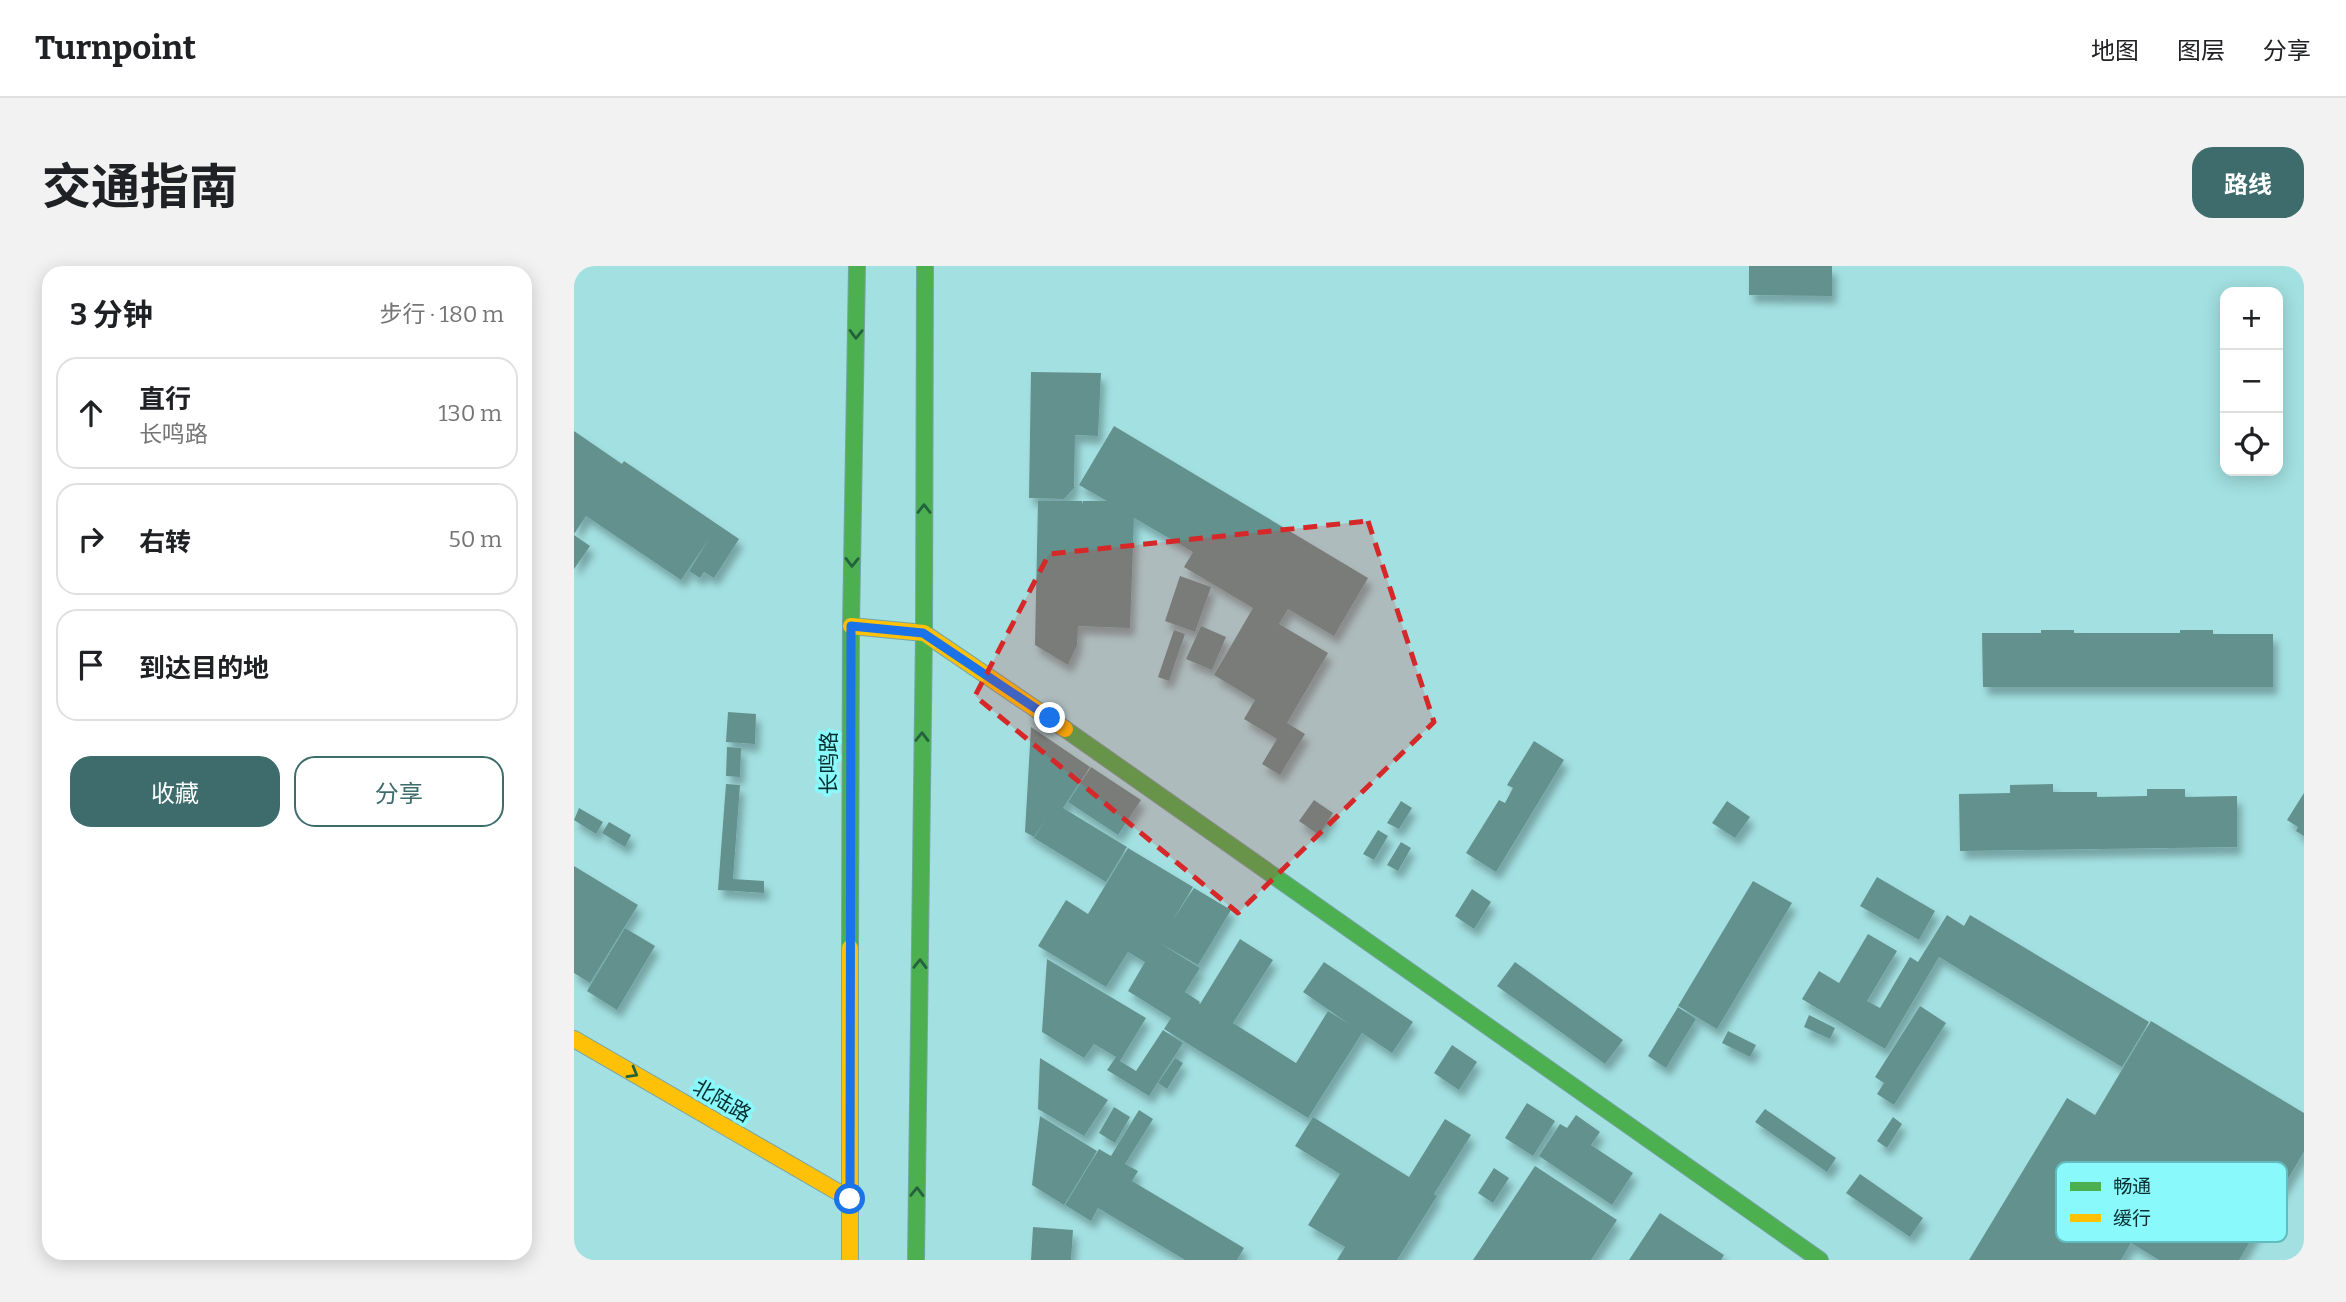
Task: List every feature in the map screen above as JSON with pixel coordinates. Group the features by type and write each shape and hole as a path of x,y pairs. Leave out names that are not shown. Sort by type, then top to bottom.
{"main road":[{"name":"长鸣路","path":"850,1260 851,626 857,266"},
{"path":"916,1260 925,266"},
{"path":"851,626 923,633 1061,726 1820,1260"},
{"name":"北陆路","path":"574,1039 850,1199"}],"highlighted area":[{"path":"1368,521 1434,722 1238,913 975,696 1049,554"}],"building":[{"path":"1749,266 1832,266 1832,296 1749,295"},
{"path":"1031,372 1101,373 1098,436 1075,435 1074,488 1064,499 1029,498"},
{"path":"1114,426 1368,578 1334,636 1288,609 1279,624 1328,653 1287,723 1305,734 1280,775 1262,764 1277,739 1244,719 1255,700 1214,675 1253,608 1184,567 1193,552 1134,518 1130,628 1078,626 1077,645 1068,665 1035,645 1038,501 1082,501 1082,504 1083,501 1107,501 1079,485"},
{"path":"574,431 622,464 624,461 739,539 714,578 704,572 700,578 689,571 709,539 681,580 586,516 574,534"},
{"path":"574,535 590,546 574,569"},
{"path":"1180,576 1211,587 1195,632 1165,621"},
{"path":"1201,626 1226,637 1212,670 1186,659"},
{"path":"1174,630 1185,634 1169,681 1158,677"},
{"path":"2041,630 2074,630 2074,633 2180,633 2180,630 2213,630 2213,634 2273,634 2273,687 1983,687 1982,633 2041,633"},
{"path":"728,712 756,714 755,744 726,742"},
{"path":"1031,727 1090,767 1063,808 1127,847 1106,882 1034,838 1046,819 1034,837 1025,832"},
{"path":"1534,741 1564,760 1496,872 1466,853 1499,800 1505,803 1513,788 1507,785"},
{"path":"727,747 741,748 740,777 726,776"},
{"path":"1091,767 1141,800 1118,835 1068,802"},
{"path":"726,784 740,785 733,879 764,881 764,893 718,890"},
{"path":"2053,784 2053,792 2097,792 2097,797 2147,796 2147,789 2185,789 2185,797 2237,796 2237,847 1960,851 1959,794 2010,793 2010,785"},
{"path":"2304,793 2304,836 2296,831 2298,827 2287,820"},
{"path":"1314,800 1333,813 1319,835 1299,821"},
{"path":"1401,801 1412,808 1399,829 1387,823"},
{"path":"1727,801 1750,817 1735,838 1712,823"},
{"path":"579,808 603,822 596,834 574,820"},
{"path":"609,822 631,835 625,847 602,833"},
{"path":"1378,830 1388,836 1374,860 1363,854"},
{"path":"1401,842 1411,848 1398,871 1387,865"},
{"path":"1128,848 1193,887 1171,923 1194,888 1231,910 1198,965 1158,942 1200,968 1185,992 1200,1004 1240,939 1273,960 1233,1023 1296,1063 1328,1011 1349,1024 1303,992 1324,962 1413,1022 1392,1053 1362,1033 1308,1118 1164,1029 1171,1018 1128,991 1145,962 1128,952 1106,987 1038,946 1066,900 1088,914"},
{"path":"574,866 638,905 590,983 574,973"},
{"path":"1877,877 1935,911 1919,940 1860,906"},
{"path":"1753,881 1792,903 1717,1029 1678,1006"},
{"path":"1472,889 1491,902 1474,929 1455,916"},
{"path":"1947,915 1964,926 1970,915 2149,1022 2122,1067 1939,957 1885,1049 1802,999 1819,971 1839,983 1868,934 1897,951 1867,1001 1880,1008 1910,957 1918,962"},
{"path":"625,928 655,946 617,1010 587,991"},
{"path":"1047,959 1146,1018 1120,1061 1136,1071 1163,1030 1183,1043 1149,1096 1107,1070 1116,1057 1094,1044 1084,1058 1042,1032"},
{"path":"1515,962 1623,1040 1605,1064 1497,986"},
{"path":"1920,1006 1946,1023 1894,1105 1877,1094 1884,1083 1875,1077"},
{"path":"1678,1007 1696,1019 1666,1068 1648,1056"},
{"path":"1809,1015 1835,1028 1830,1039 1804,1027"},
{"path":"2151,1021 2304,1113 2304,1152 2287,1180 2287,1162 2056,1162 2056,1242 2250,1242 2239,1260 2159,1260 2131,1243 2121,1260 1969,1260 2067,1098 2095,1115"},
{"path":"1728,1031 1756,1045 1750,1057 1722,1043"},
{"path":"1452,1045 1477,1062 1459,1090 1434,1073"},
{"path":"1040,1058 1108,1100 1084,1136 1038,1109"},
{"path":"1175,1058 1183,1063 1167,1089 1158,1083"},
{"path":"1527,1103 1555,1121 1533,1156 1505,1138"},
{"path":"1114,1107 1130,1117 1115,1143 1099,1133"},
{"path":"1765,1109 1836,1158 1827,1172 1755,1122"},
{"path":"1139,1110 1153,1119 1125,1164 1138,1171 1132,1181 1244,1248 1237,1260 1185,1260 1098,1208 1091,1221 1065,1205 1099,1149 1111,1156"},
{"path":"1576,1115 1600,1132 1591,1145 1633,1173 1612,1205 1539,1156 1560,1124 1567,1128"},
{"path":"1040,1116 1097,1151 1064,1205 1032,1185"},
{"path":"1313,1117 1409,1177 1445,1119 1471,1135 1397,1260 1337,1260 1345,1247 1308,1225 1340,1174 1295,1146"},
{"path":"1893,1117 1902,1124 1887,1148 1877,1141"},
{"path":"1535,1166 1617,1220 1591,1260 1473,1260"},
{"path":"1494,1168 1509,1178 1493,1203 1478,1193"},
{"path":"1860,1174 1923,1218 1910,1237 1846,1193"},
{"path":"1660,1213 1724,1255 1721,1260 1629,1260"},
{"path":"1033,1227 1073,1230 1071,1260 1031,1260"}],"traffic: fast":[{"path":"850,948 851,626 857,266"},
{"path":"916,1260 924,633 925,266"},
{"path":"1065,729 1820,1260"}],"traffic: slow":[{"path":"851,626 924,633 1065,729"},
{"path":"850,948 850,1260"},
{"path":"574,1039 850,1199"}],"route":[{"path":"850,1199 851,626 923,633 1050,718"}]}
